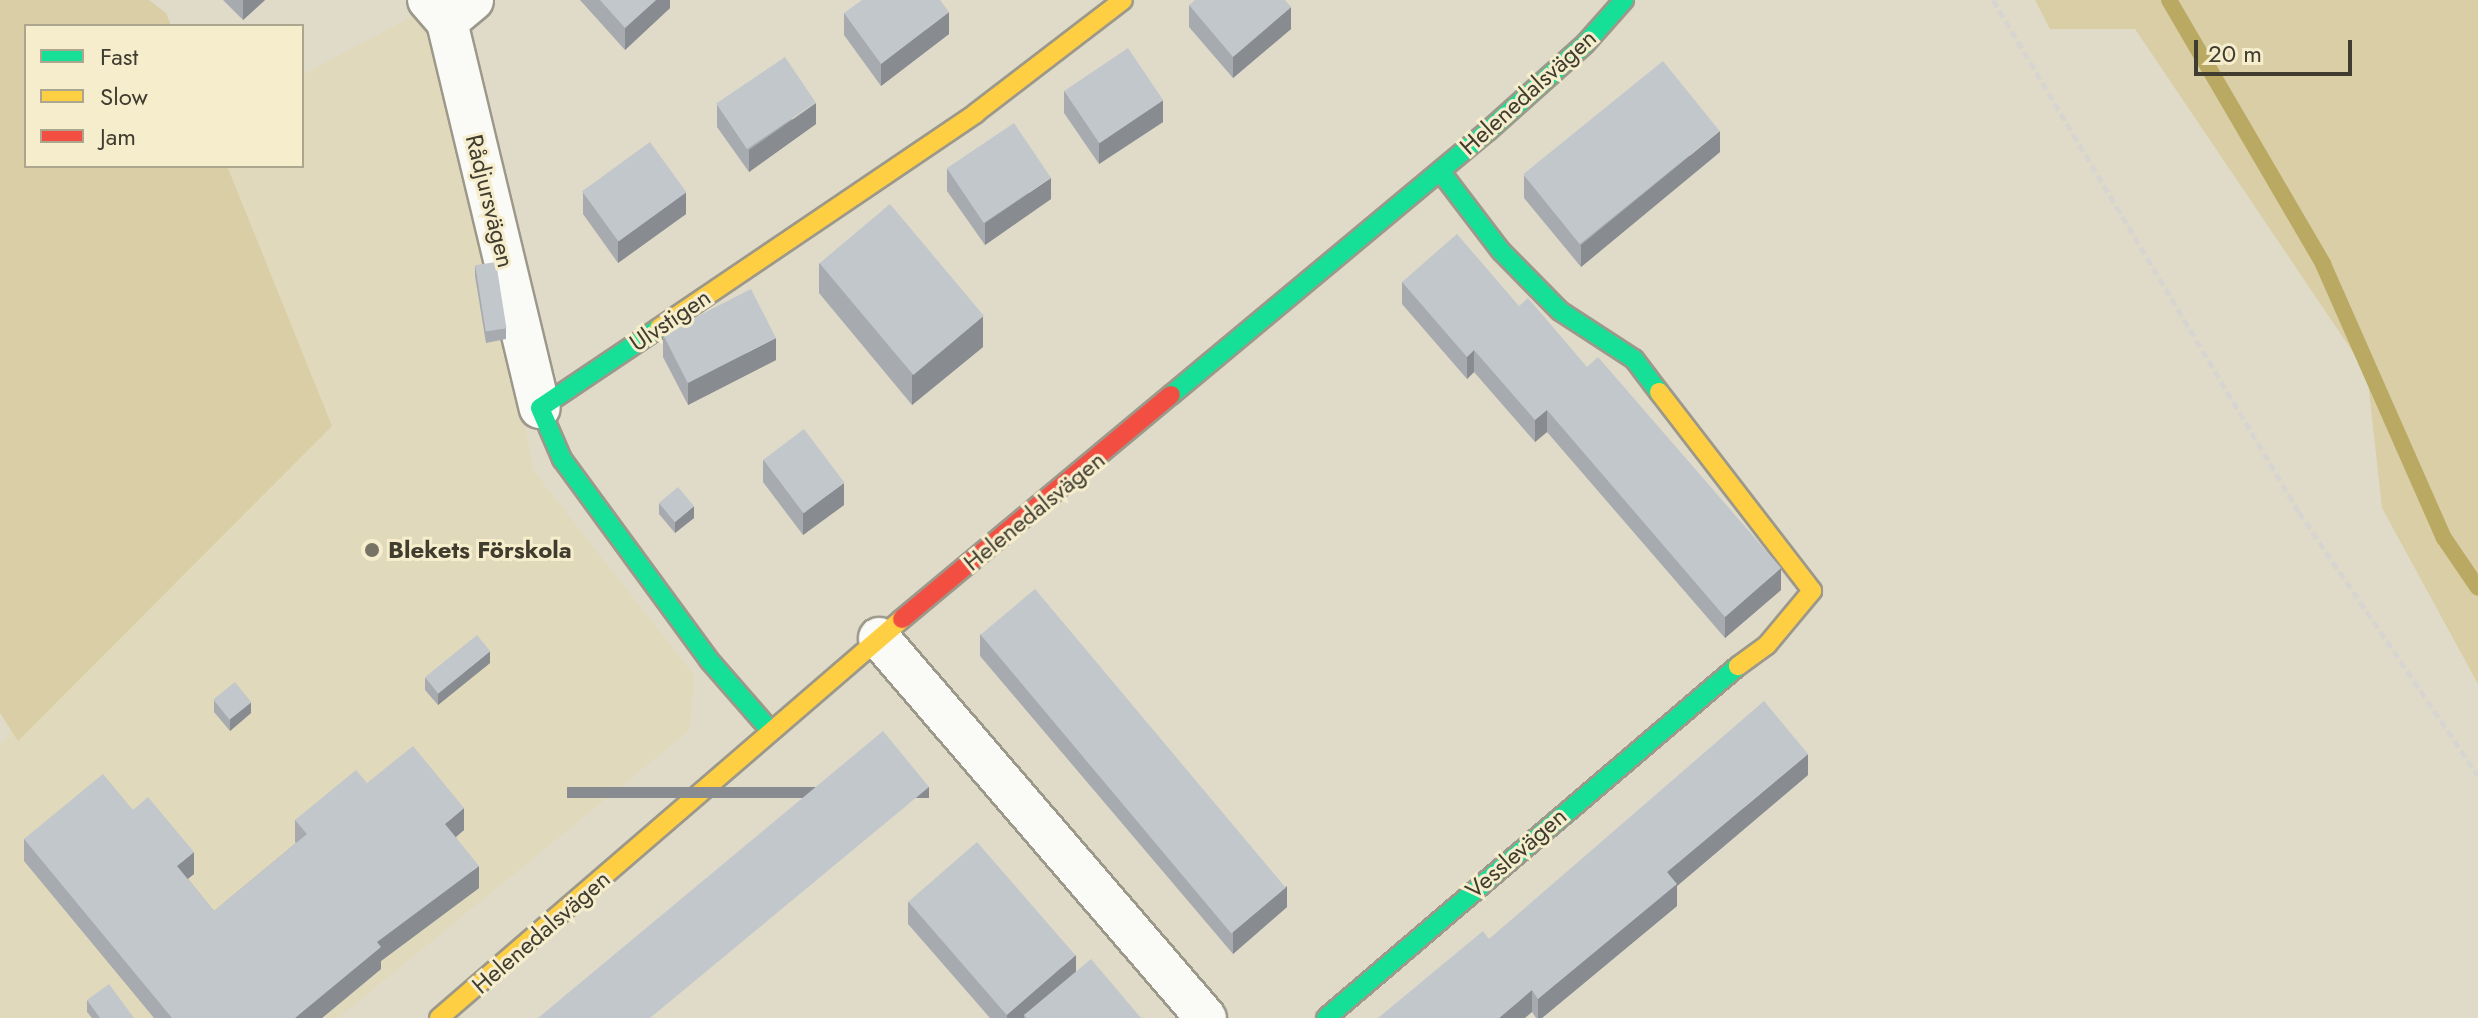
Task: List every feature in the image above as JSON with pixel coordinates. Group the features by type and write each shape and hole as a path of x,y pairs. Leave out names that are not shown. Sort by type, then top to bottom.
{"street":[{"name":"Ulvstigen","path":"540,408 976,113 1123,0"},
{"name":"Helenedalsvägen","path":"439,1018 879,638 1440,171 1585,44 1624,0"},
{"name":"Rådjursvägen","path":"449,7 540,408"},
{"name":"Vesslevägen","path":"1326,1018 1706,689 1767,645 1812,591 1634,359 1560,311 1501,251 1440,171"},
{"path":"540,408 562,459 709,660 771,731"},
{"path":"879,638 1206,1018"}],"path":[{"path":"1993,0 2299,512 2478,775"}],"shaded area":[{"path":"0,0 149,0 166,13 170,24 24,24 24,168 228,168 332,426 18,741 0,713"},
{"path":"2035,0 2478,0 2478,684 2382,508 2367,373 2135,29 2050,29"},
{"name":"Blekets Förskola","path":"420,12 466,84 533,470 694,675 690,730 338,1018 0,1018 0,746 180,509 209,168 304,168 304,74"}],"building":[{"path":"600,0 656,0 625,28"},
{"path":"862,0 940,0 949,12 881,64 844,13"},
{"path":"1195,0 1285,0 1291,7 1233,57 1189,5"},
{"path":"1128,48 1163,100 1099,143 1064,91"},
{"path":"785,57 816,103 747,149 716,103"},
{"path":"1663,61 1720,131 1580,244 1523,174"},
{"path":"1014,123 1051,178 984,223 947,168"},
{"path":"650,142 686,192 618,242 582,191"},
{"path":"890,204 984,316 913,375 820,263"},
{"path":"1457,234 1519,306 1528,298 1587,367 1598,357 1781,568 1725,617 1547,410 1535,420 1474,350 1467,357 1402,282"},
{"path":"496,262 506,328 486,331 475,265"},
{"path":"751,289 776,338 688,383 663,334"},
{"path":"804,429 844,483 804,513 763,460"},
{"path":"678,487 694,506 675,522 659,503"},
{"path":"1035,589 1286,888 1231,933 981,635"},
{"path":"477,635 490,651 438,693 425,677"},
{"path":"235,682 251,702 230,720 213,700"},
{"path":"1764,701 1808,754 1667,872 1677,884 1538,999 1532,990 1499,1018 1378,1018 1483,931 1489,939"},
{"path":"883,731 929,787 650,1018 538,1018"},
{"path":"413,746 464,808 445,824 479,866 377,942 381,947 295,1018 172,1018 24,839 103,774 133,810 148,797 194,852 177,866 214,911 307,834 295,820 356,770 367,783"},
{"path":"977,842 1075,955 1007,1015 908,902"},
{"path":"1091,959 1141,1018 1027,1018 1024,1015"},
{"path":"109,984 134,1018 100,1018 87,1000"}],"waterway":[{"path":"2169,0 2323,264 2444,538 2478,588"}],"traffic: fast":[{"path":"1171,395 1488,131 1585,44 1624,0"},
{"path":"1440,171 1501,251 1560,311 1634,359 1659,392"},
{"path":"659,328 540,408 562,459 709,660 771,731"},
{"path":"1326,1018 1738,666"}],"traffic: slow":[{"path":"659,328 976,113 1123,0"},
{"path":"1659,392 1812,591 1767,645 1738,666"},
{"path":"439,1018 902,619"}],"traffic: jam":[{"path":"902,619 1171,395"}],"place":[{"name":"Blekets Förskola","path":"372,550"}]}
